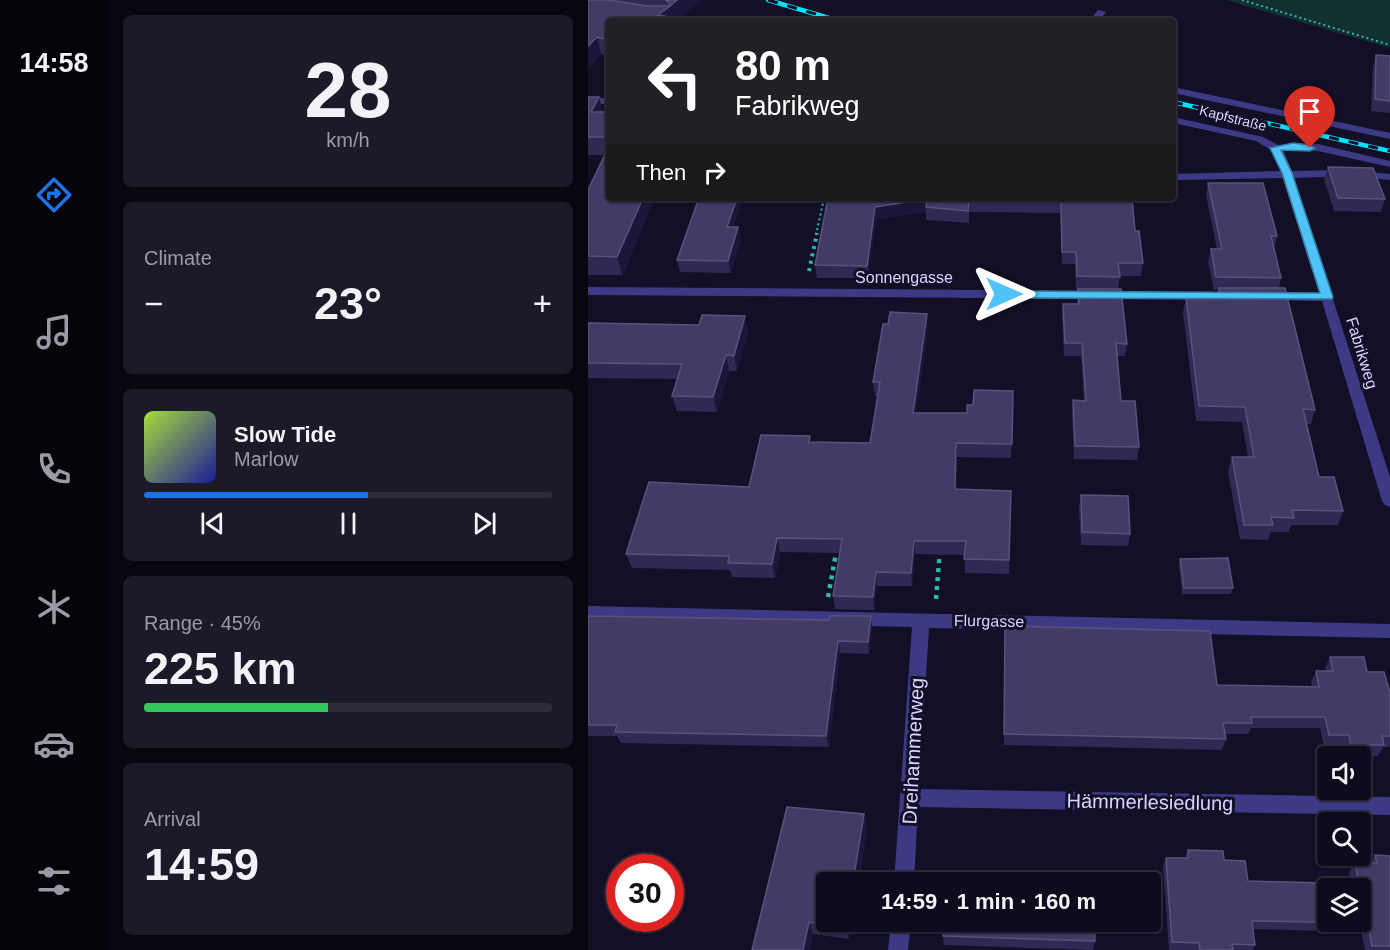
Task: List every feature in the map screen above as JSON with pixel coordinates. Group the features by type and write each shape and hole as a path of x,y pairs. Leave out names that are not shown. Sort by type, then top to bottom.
{"street":[{"path":"1097,18 1101,12"},
{"path":"1176,91 1390,136"},
{"path":"588,101 606,101"},
{"name":"Kapfstraße","path":"1176,121 1258,139 1275,148 1293,146 1310,148 1390,164"},
{"name":"Fabrikweg","path":"1275,148 1287,173 1328,297 1390,501"},
{"path":"1176,177 1357,173 1390,177"},
{"name":"Sonnengasse","path":"588,291 1328,297"},
{"name":"Flurgasse","path":"588,613 1390,630"},
{"name":"Dreihammerweg","path":"905,872 928,620"},
{"name":"Hämmerlesiedlung","path":"911,798 1390,806"},
{"path":"898,950 900,932"}],"path":[{"path":"1242,0 1390,45"},
{"path":"805,293 823,201"},
{"path":"813,251 822,251"},
{"path":"824,618 838,539"},
{"path":"928,620 941,541"}],"green space":[{"path":"1226,0 1390,0 1390,48"}],"building":[{"path":"588,0 670,6 658,15 669,17 668,18 606,18 606,39 597,37 588,46"},
{"path":"665,0 677,0 670,6"},
{"path":"1376,55 1390,56 1390,101 1375,99"},
{"path":"588,97 599,97 591,112 606,112 606,137 588,137"},
{"path":"606,152 606,201 642,201 617,257 588,256 588,190"},
{"path":"1328,167 1373,168 1385,199 1338,198"},
{"path":"1208,183 1263,183 1277,236 1271,236 1281,278 1216,277 1211,249 1222,249"},
{"path":"698,201 736,201 727,227 738,227 728,261 677,260"},
{"path":"827,201 914,201 875,207 867,266 815,265"},
{"path":"927,201 969,201 968,211 926,207"},
{"path":"1061,201 1132,201 1135,231 1139,231 1143,263 1118,263 1120,277 1077,276 1076,252 1062,252"},
{"path":"1219,288 1285,288 1315,410 1303,409 1319,477 1334,477 1343,511 1292,510 1294,518 1271,517 1273,525 1244,525 1232,457 1254,457 1245,407 1199,406 1186,297 1221,298"},
{"path":"1078,289 1121,289 1127,344 1116,343 1121,401 1135,401 1139,447 1075,446 1073,400 1086,401 1082,343 1065,343 1063,304 1079,304"},
{"path":"890,312 927,314 913,413 967,413 967,405 973,405 974,390 1013,391 1012,444 956,443 955,489 1011,491 1009,560 964,559 966,541 914,541 911,573 876,572 873,597 833,596 842,539 777,538 772,564 728,563 729,556 626,554 649,482 749,487 761,435 810,436 809,442 870,443 880,382 873,382 883,324 888,324"},
{"path":"702,315 745,316 734,356 726,355 713,397 672,396 682,364 588,363 588,323 699,325"},
{"path":"1081,495 1128,496 1130,534 1082,532"},
{"path":"1228,558 1233,588 1184,588 1180,559"},
{"path":"588,616 829,620 830,616 871,616 868,642 838,641 826,736 615,732 617,725 588,725"},
{"path":"1005,626 1210,631 1217,685 1319,687 1316,671 1333,671 1330,657 1364,657 1367,672 1384,672 1390,693 1390,736 1382,736 1384,745 1351,745 1349,735 1329,735 1325,717 1251,717 1252,723 1223,723 1226,739 1004,734"},
{"path":"787,807 864,814 855,872 816,872 816,923 809,922 803,950 752,950"},
{"path":"1188,850 1223,851 1224,860 1245,861 1248,881 1317,883 1317,922 1252,921 1255,945 1232,944 1233,950 1200,950 1199,943 1172,942 1166,858 1188,858"},
{"path":"1375,855 1390,856 1390,946 1372,946 1369,932 1371,932 1371,878 1358,878 1356,866 1371,866 1371,863 1377,863"},
{"path":"943,932 1095,932 1095,941 943,936"}],"railway":[{"path":"768,0 829,18"},
{"path":"1176,103 1390,151"}],"route":[{"path":"1004,294 1328,297 1287,173 1275,148 1284,146 1310,148"}]}
